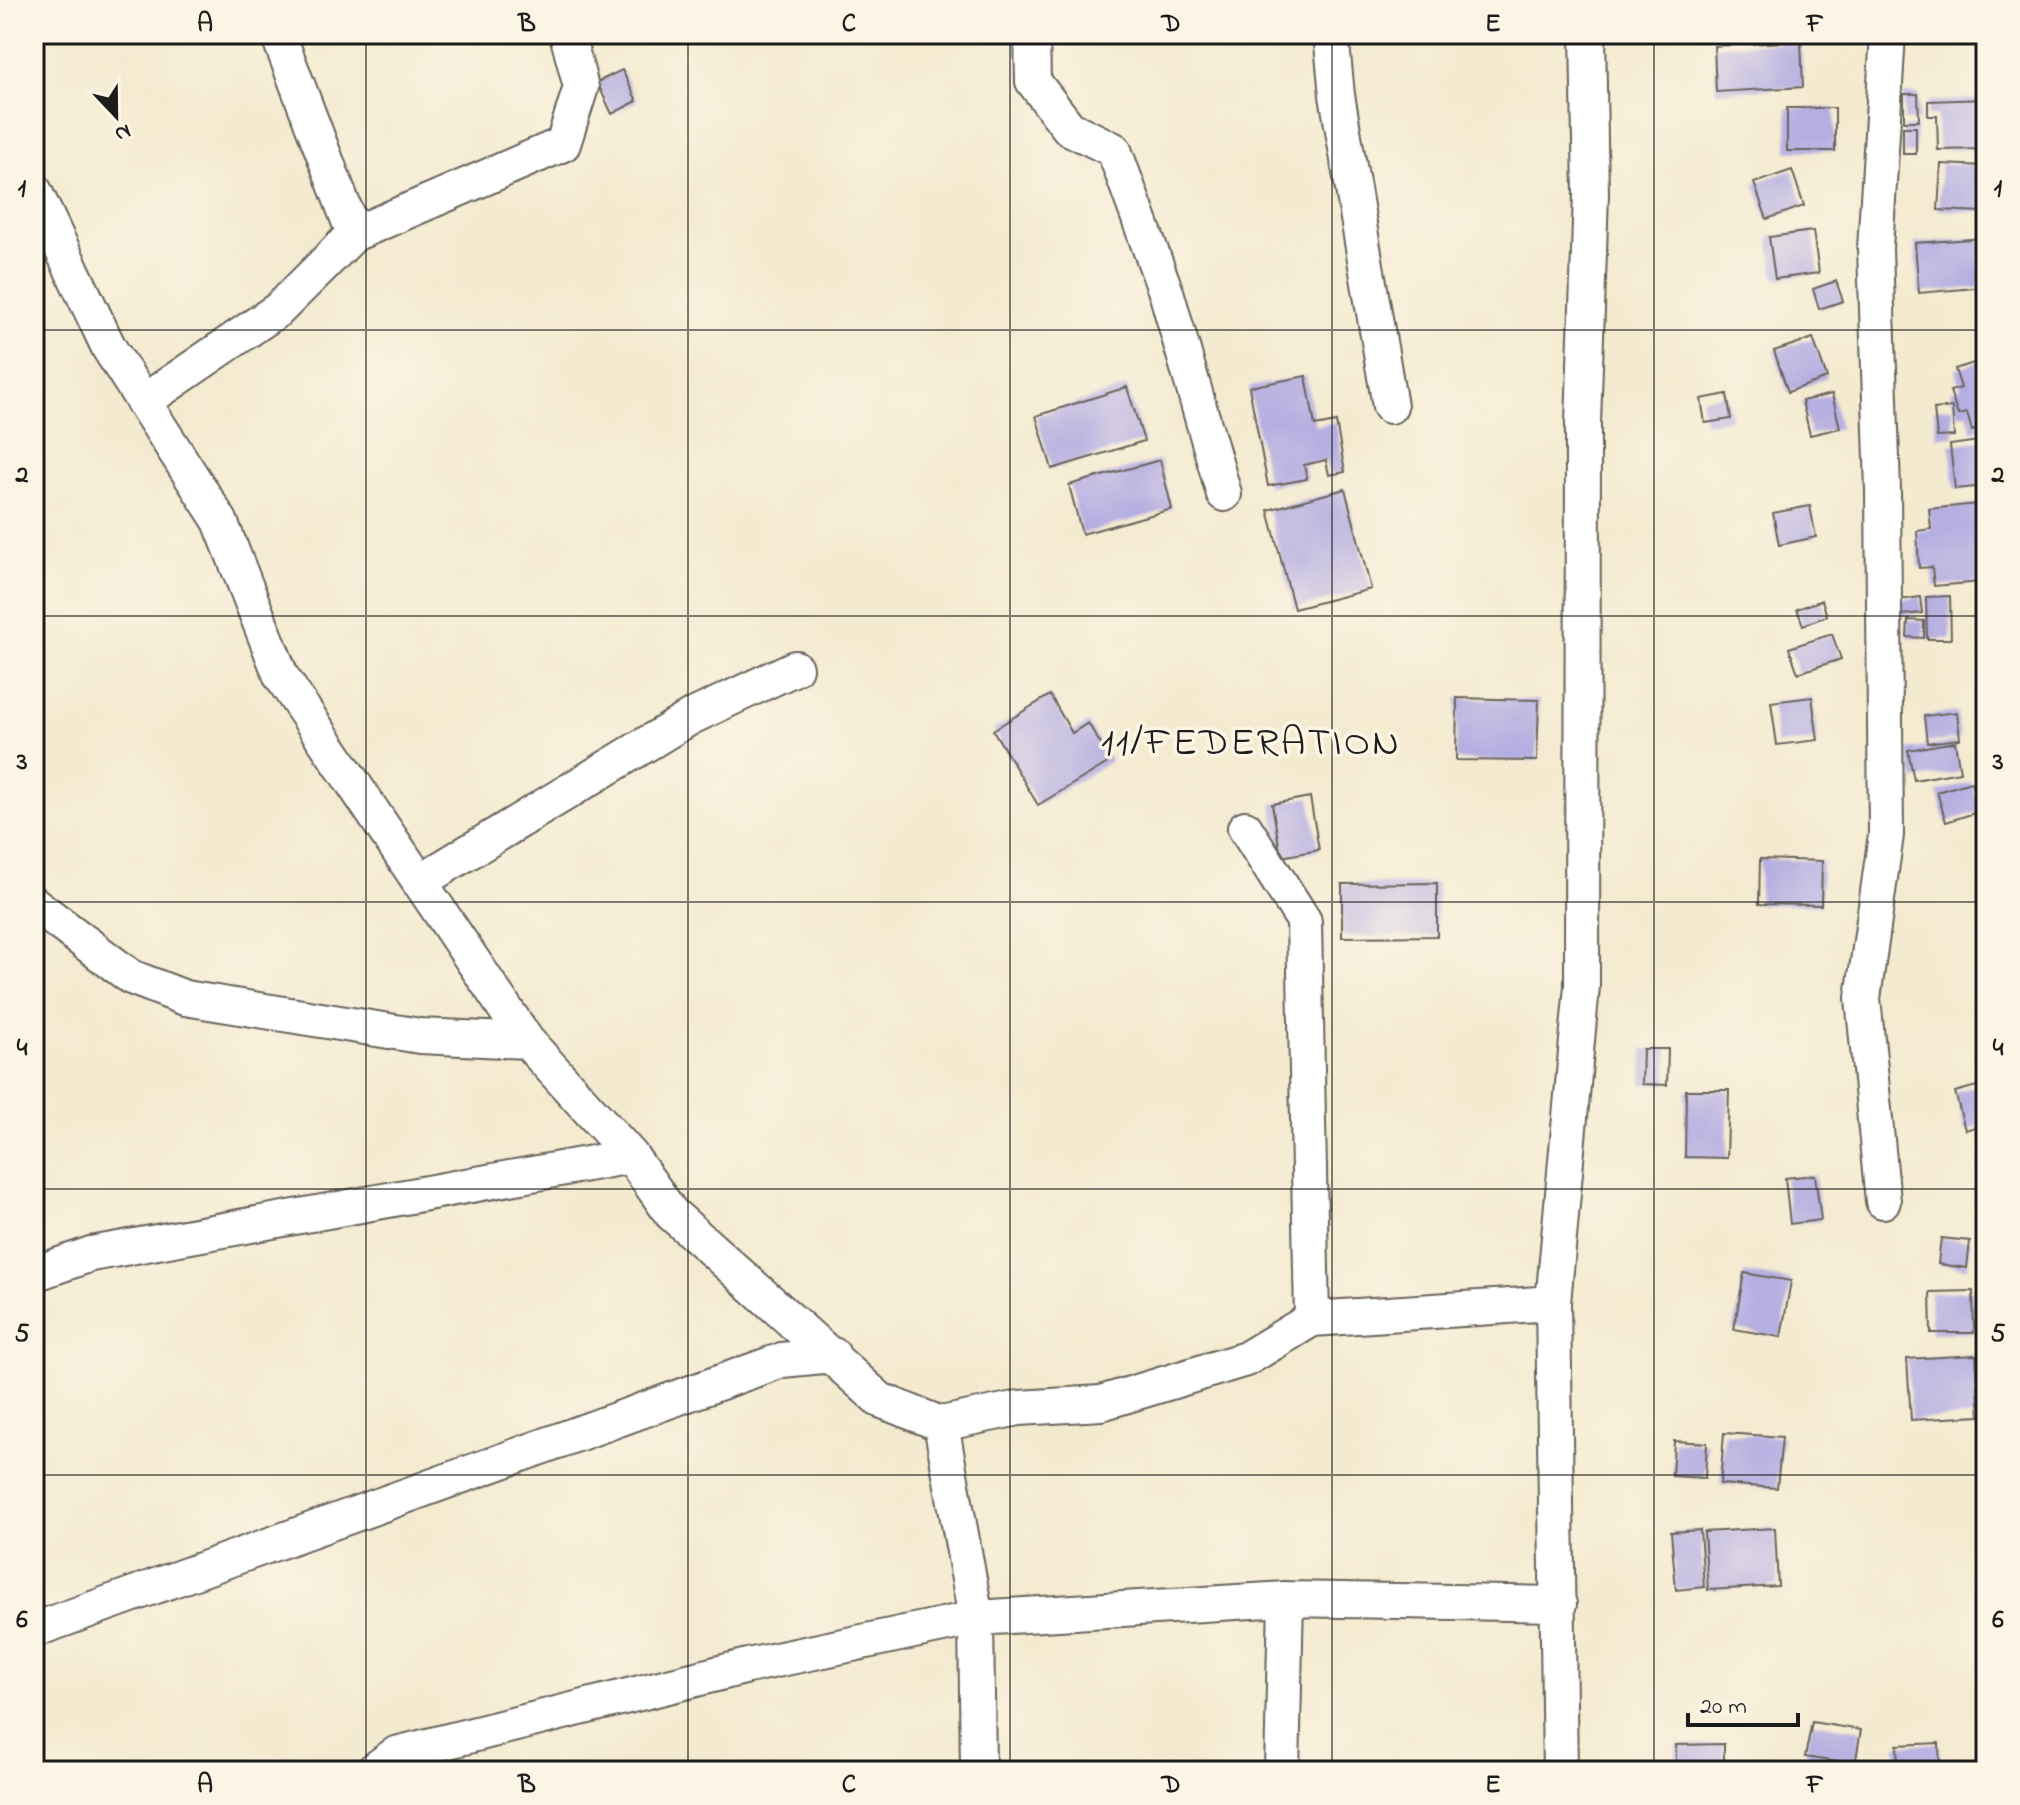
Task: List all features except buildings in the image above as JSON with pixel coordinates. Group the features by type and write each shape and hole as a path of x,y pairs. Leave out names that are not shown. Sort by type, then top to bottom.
{"street":[{"path":"278,34 354,234"},
{"path":"143,402 279,309 354,234 563,144 581,87 567,34"},
{"path":"1032,34 1033,81 1069,128 1114,150 1167,295 1224,494"},
{"path":"1331,34 1337,95 1390,406"},
{"path":"1560,1771 1553,1303 1582,986 1583,423 1591,194 1588,34"},
{"path":"1883,1201 1863,998 1886,835 1883,490 1875,249 1888,34"},
{"path":"34,190 109,348 220,521 281,676 527,1041 631,1156 671,1213 880,1400 941,1424 1019,1408 1101,1403 1246,1359 1312,1319 1553,1303"},
{"path":"419,882 691,717 795,668"},
{"path":"1245,828 1304,921 1312,1319"},
{"path":"34,904 131,977 185,998 420,1036 527,1041"},
{"path":"34,1274 91,1254 631,1156"},
{"path":"34,1630 782,1360 833,1355"},
{"path":"941,1424 976,1618 978,1771"},
{"path":"373,1771 396,1754 427,1746 748,1666 976,1618 1286,1599 1559,1604"},
{"path":"1282,1771 1286,1599"}],"district":[{"name":"11/FEDERATION","path":"1251,744"}]}
